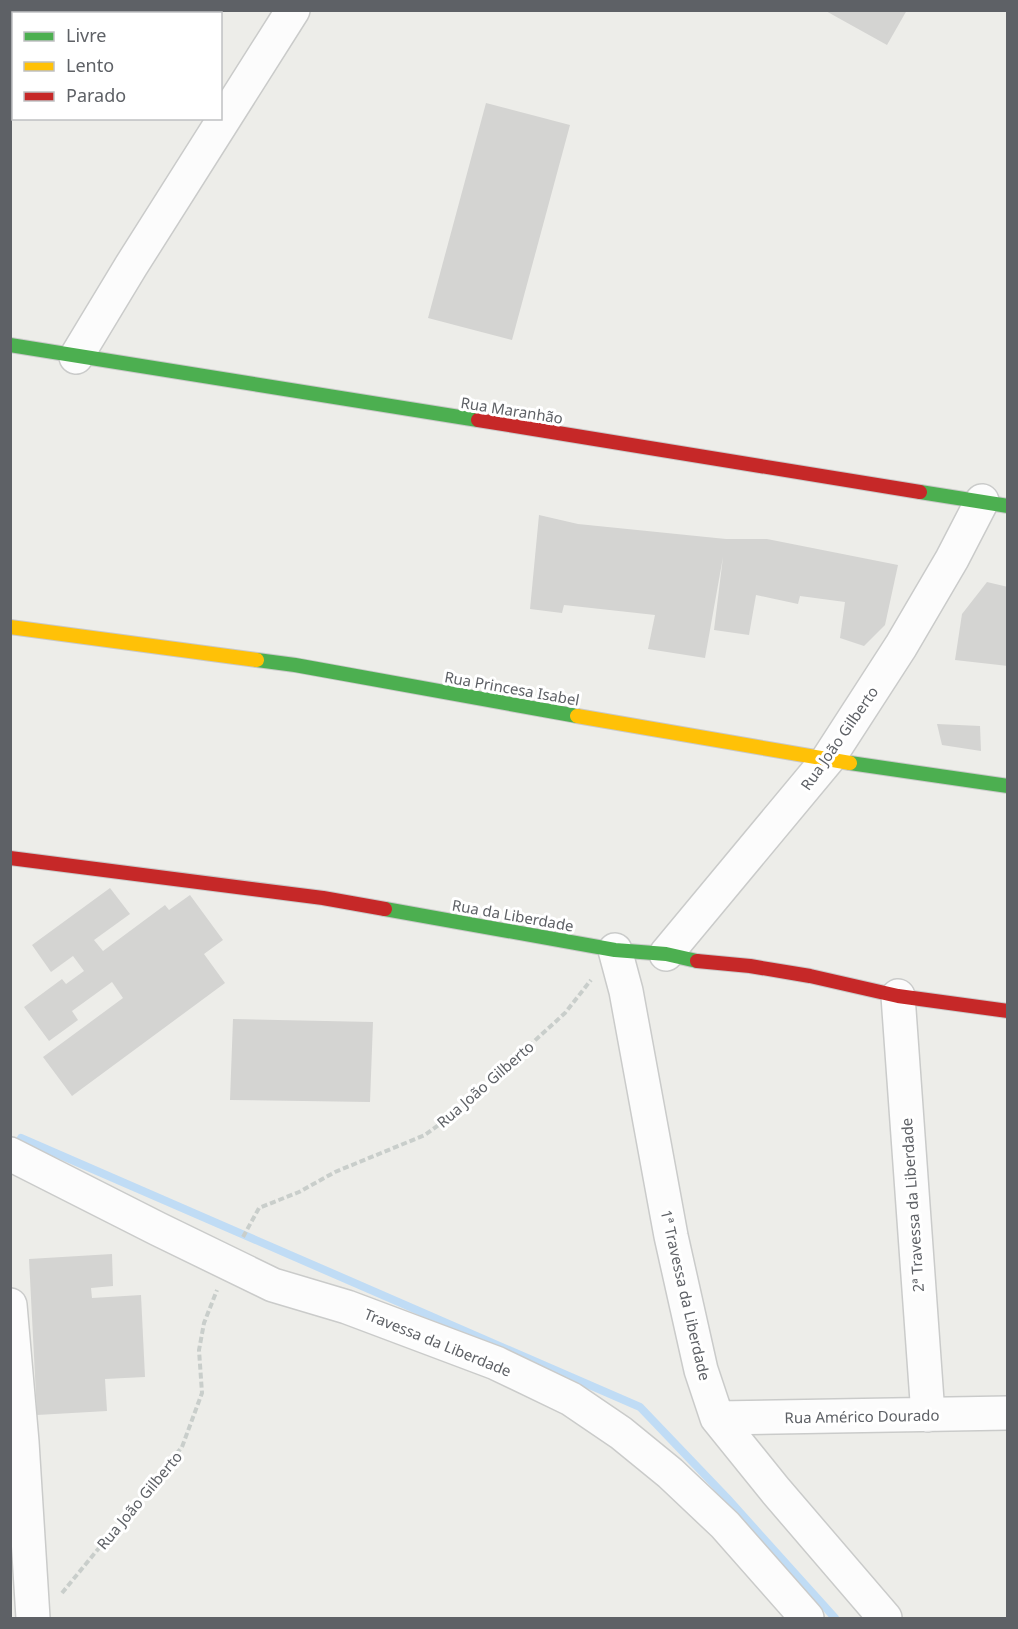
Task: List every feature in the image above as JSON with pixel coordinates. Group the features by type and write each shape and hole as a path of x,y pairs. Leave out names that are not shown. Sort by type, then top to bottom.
{"main road":[{"name":"Rua Maranhão","path":"10,345 995,503"},
{"name":"Rua Princesa Isabel","path":"10,627 295,665 888,770 1008,786"},
{"name":"Rua da Liberdade","path":"10,858 323,898 615,950 666,954 704,963 750,966 810,976 898,996 1008,1011"}],"street":[{"path":"76,357 293,10"},
{"name":"Rua João Gilberto","path":"666,954 828,759 901,646 952,559 995,503"},
{"name":"1ª Travessa da Liberdade","path":"615,950 626,991 671,1236 701,1370 717,1418 885,1618"},
{"name":"2ª Travessa da Liberdade","path":"898,996 928,1415"},
{"name":"Travessa da Liberdade","path":"10,1154 273,1285 347,1306 496,1363 571,1399 621,1433 670,1473 725,1525 807,1618"},
{"path":"10,1305 22,1442 44,1610"},
{"name":"Rua Américo Dourado","path":"717,1418 1008,1413"}],"path":[{"name":"Rua João Gilberto","path":"259,1208 299,1192 334,1172 425,1135 460,1109 565,1013 615,950"},
{"name":"Rua João Gilberto","path":"44,1610 182,1447 202,1393 199,1350 204,1323 228,1262"}],"building":[{"path":"824,10 907,10 887,45"},
{"path":"486,103 570,125 512,340 428,318"},
{"path":"539,515 578,524 726,539 767,539 898,565 885,625 864,646 840,638 845,602 800,596 798,604 756,595 749,635 714,630 723,557 705,658 648,649 655,615 564,605 562,613 530,609"},
{"path":"987,582 1008,587 1008,666 955,660 962,614"},
{"path":"937,724 980,726 981,751 942,745"},
{"path":"110,888 130,914 94,940 103,951 165,905 169,910 190,895 223,940 204,954 225,983 72,1096 43,1057 123,998 112,982 72,1011 78,1020 49,1041 24,1007 62,979 66,984 84,971 73,956 51,972 32,945"},
{"path":"233,1019 373,1022 370,1102 230,1100"},
{"path":"112,1254 113,1286 91,1288 92,1298 141,1295 145,1377 105,1379 107,1411 37,1415 29,1259"}],"waterway":[{"path":"21,1138 640,1407 727,1498 835,1618"}],"traffic: fast":[{"path":"10,345 478,420"},
{"path":"920,492 1008,506"},
{"path":"257,660 577,716"},
{"path":"850,763 1008,786"},
{"path":"385,909 615,950 666,954 697,961"}],"traffic: slow":[{"path":"10,627 257,660"},
{"path":"577,716 850,763"}],"traffic: jam":[{"path":"478,420 920,492"},
{"path":"10,858 323,898 385,909"},
{"path":"697,961 750,966 810,976 898,996 1008,1011"}]}
